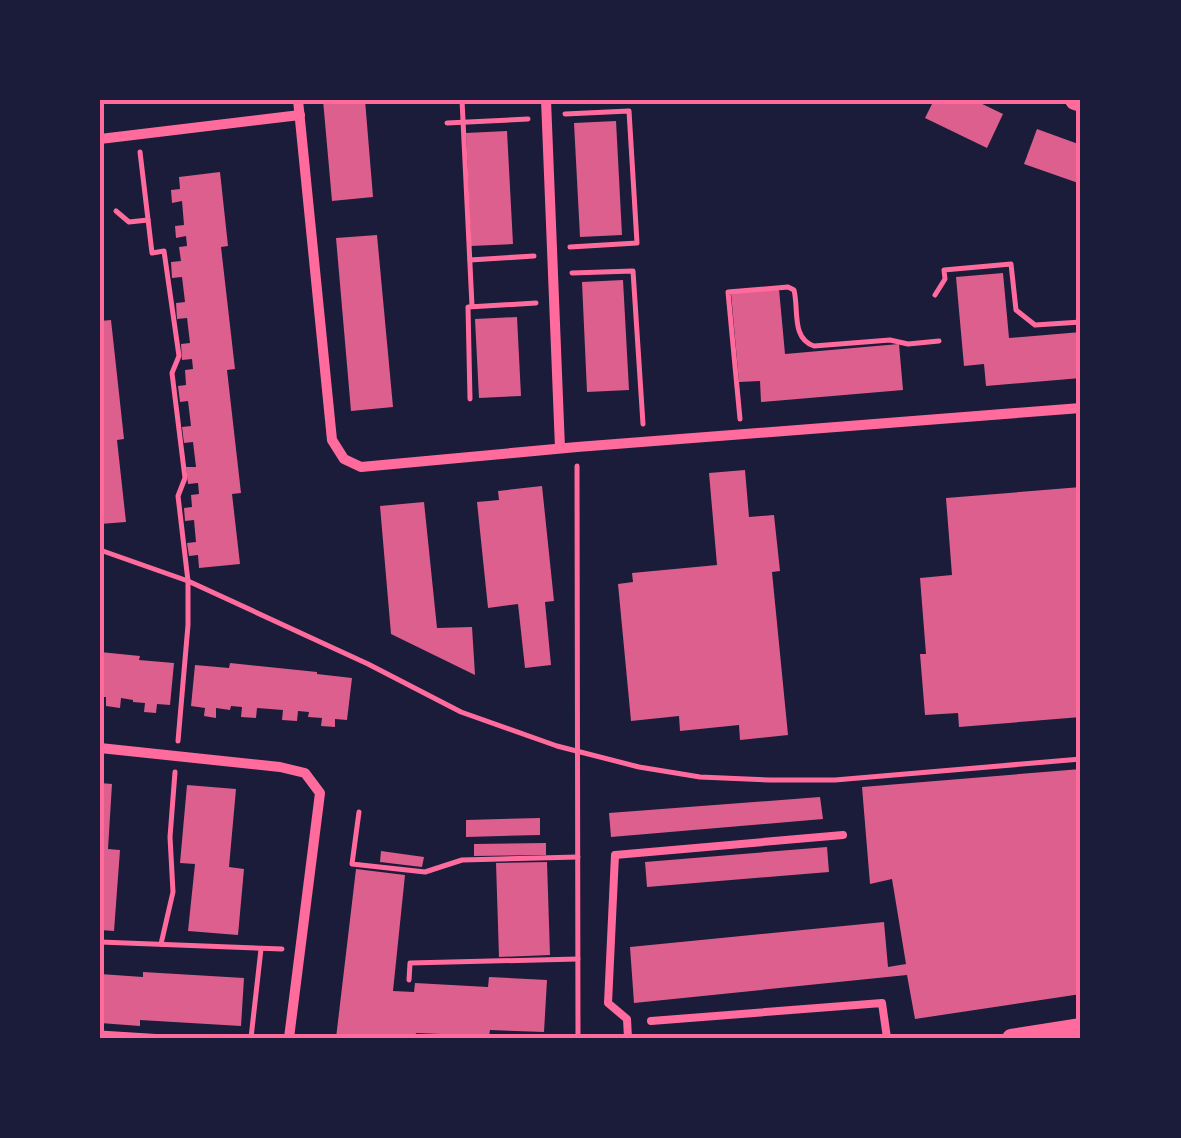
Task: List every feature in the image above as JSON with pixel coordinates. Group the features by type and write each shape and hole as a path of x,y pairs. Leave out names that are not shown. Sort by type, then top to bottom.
{"street":[{"path":"298,100 332,440 344,459 362,467 1081,408"},
{"path":"546,100 560,448"},
{"path":"100,139 300,115"},
{"path":"100,748 280,767 305,773 320,793 289,1038"},
{"path":"1011,1038 1081,1028"}],"lane":[{"path":"628,1038 626,1019 608,1003 615,855 843,835"},
{"path":"652,1021 882,1002 887,1038"}],"path":[{"path":"462,100 472,306"},
{"path":"448,123 629,111 637,243 470,260"},
{"path":"138,134 152,253 164,251 179,356 172,373 185,478 178,496 188,581 188,625 170,837 173,892 160,944"},
{"path":"116,211 130,222 148,220"},
{"path":"934,296 945,279 944,270 1011,264 1016,310 1035,325 1081,322"},
{"path":"553,274 634,271 644,442"},
{"path":"742,434 728,292 788,286 794,290 799,335 807,345 938,341"},
{"path":"470,399 468,307 554,302"},
{"path":"577,447 578,1038"},
{"path":"100,550 188,581 368,664 461,712 578,752 639,767 700,777 836,780 1081,758"},
{"path":"359,812 352,864 424,872 462,860 578,857"},
{"path":"100,942 300,949"},
{"path":"251,1038 261,949"},
{"path":"409,980 410,964 578,959"},
{"path":"100,1033 180,1038"}],"building":[{"path":"323,100 365,100 373,197 332,201"},
{"path":"934,100 974,100 1003,114 987,148 925,118"},
{"path":"616,121 622,235 580,237 574,123"},
{"path":"1037,129 1081,145 1081,184 1024,164"},
{"path":"507,131 513,244 471,246 466,133"},
{"path":"220,172 228,246 221,247 235,369 227,370 241,493 232,494 240,564 199,568 198,555 189,556 187,543 196,542 194,520 185,521 184,508 192,507 191,495 199,494 198,483 188,484 186,467 196,467 193,442 184,443 182,427 191,426 188,401 180,402 178,386 186,385 185,370 193,369 192,359 182,360 181,344 190,343 187,318 177,319 176,303 185,302 182,277 172,278 171,262 181,261 179,247 187,246 186,236 176,238 175,226 184,225 182,201 172,203 171,190 180,189 179,177"},
{"path":"377,235 393,407 351,411 336,238"},
{"path":"1003,273 1009,338 1081,332 1081,378 986,386 984,364 964,366 956,277"},
{"path":"623,280 629,390 587,392 582,282"},
{"path":"779,289 785,354 899,344 903,390 761,402 760,381 739,382 731,293"},
{"path":"517,317 521,396 479,398 475,319"},
{"path":"111,320 124,439 117,440 126,522 100,524 100,321"},
{"path":"745,470 749,517 774,515 780,571 772,572 788,735 740,740 739,725 680,731 679,716 631,721 618,584 633,582 632,573 717,565 709,473"},
{"path":"542,486 554,601 545,602 551,665 525,668 518,604 488,608 477,502 499,500 498,491"},
{"path":"1081,487 1081,717 959,727 958,713 925,715 920,654 926,654 920,578 952,575 946,498"},
{"path":"424,502 437,628 472,627 475,675 391,634 380,506"},
{"path":"100,652 174,663 170,705 157,704 156,713 144,712 145,703 121,698 120,708 106,706 106,697 100,697"},
{"path":"230,663 352,678 347,720 335,719 335,727 321,726 322,718 308,717 309,712 298,711 297,721 282,720 283,710 257,708 256,718 241,717 242,707 231,706 230,710 216,708 216,718 204,716 205,708 191,706 195,665 229,668"},
{"path":"1081,769 1081,994 915,1019 907,975 634,1003 630,947 884,922 888,967 906,964 892,879 870,884 862,787"},
{"path":"100,783 112,784 108,849 120,850 114,931 100,930"},
{"path":"187,785 236,789 229,867 244,869 238,935 188,931 195,864 180,863"},
{"path":"820,797 823,819 611,837 609,813"},
{"path":"540,818 540,835 466,837 466,820"},
{"path":"546,843 546,855 474,856 474,844"},
{"path":"827,847 829,872 647,887 645,862"},
{"path":"381,851 424,857 422,867 380,862"},
{"path":"547,862 550,955 499,957 496,863"},
{"path":"356,869 405,875 393,991 414,992 415,983 488,987 489,977 547,980 544,1032 490,1030 489,1036 416,1033 415,1038 336,1038"},
{"path":"143,972 244,978 241,1026 140,1020 140,1026 100,1023 100,974 143,977"}]}
